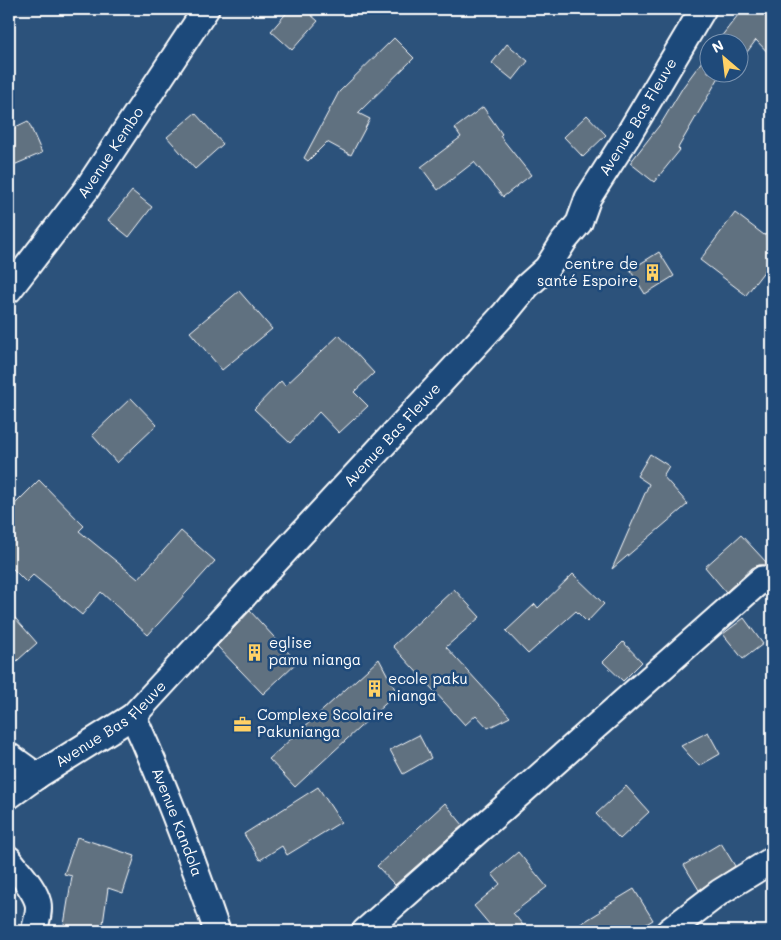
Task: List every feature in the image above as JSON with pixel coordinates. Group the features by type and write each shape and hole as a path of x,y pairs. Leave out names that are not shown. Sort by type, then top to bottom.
{"street":[{"name":"Avenue Kembo","path":"9,290 86,190 206,9"},
{"name":"Avenue Bas Fleuve","path":"9,796 37,776 133,716 505,313 527,286 547,268 564,241 579,223 588,198 627,137 703,9"},
{"path":"365,931 762,578"},
{"name":"Avenue Kandola","path":"133,716 162,782 217,931"},
{"path":"9,756 37,776"},
{"path":"9,859 38,902 34,931"},
{"path":"669,931 720,892 772,860"}],"building":[{"path":"290,9 304,9 318,21 292,50 271,31"},
{"path":"738,9 772,9 772,57 756,40 748,51 748,32 725,32 738,15"},
{"path":"394,38 414,58 358,113 370,119 351,155 327,142 308,161 304,158 339,92"},
{"path":"507,44 528,61 513,80 492,63"},
{"path":"698,67 698,82 716,82 678,148 680,150 654,182 630,163 662,122"},
{"path":"483,107 502,134 500,136 531,175 503,197 474,162 438,190 421,167 461,137 455,128"},
{"path":"195,113 223,144 195,169 167,137"},
{"path":"587,115 606,135 583,157 564,137"},
{"path":"28,121 42,153 9,167 9,130"},
{"path":"132,191 152,207 129,237 108,220"},
{"path":"735,213 772,241 772,261 746,295 700,260"},
{"name":"centre de santé Espoire","path":"659,252 674,276 645,294 630,270"},
{"path":"239,291 272,329 222,370 190,332"},
{"path":"339,335 374,373 354,392 368,406 339,433 319,412 290,443 254,409 281,381 285,386"},
{"path":"131,398 157,425 117,463 92,435"},
{"path":"650,454 669,466 663,476 688,504 612,569 649,484 637,476"},
{"path":"39,480 84,526 79,531 138,579 181,531 215,561 148,635 101,592 82,615 33,575 26,582 9,565 9,510"},
{"path":"741,535 767,563 752,568 726,592 705,567"},
{"path":"573,574 604,604 587,622 576,611 528,654 506,631 535,604 538,608"},
{"path":"454,589 480,617 446,647 510,717 488,728 476,715 465,725 393,646"},
{"path":"9,611 37,643 9,668"},
{"name":"eglise pamu nianga","path":"250,611 297,662 263,694 217,646"},
{"path":"744,618 763,644 743,659 723,634"},
{"path":"623,642 642,662 623,681 603,662"},
{"path":"379,659 397,693 295,787 269,759"},
{"path":"708,732 720,754 699,766 681,746"},
{"path":"419,735 431,758 403,774 390,750"},
{"path":"626,786 649,812 620,839 596,814"},
{"path":"318,787 341,822 287,855 282,846 260,860 244,834"},
{"path":"445,803 463,825 395,885 377,866"},
{"path":"77,837 135,856 123,893 108,888 102,931 63,931 72,876 64,874"},
{"path":"721,843 735,866 699,890 684,865"},
{"path":"518,852 547,887 513,913 528,931 495,931 474,906 500,884 492,874"},
{"path":"634,889 653,920 635,931 569,931 600,912 599,910"}],"place":[{"name":"centre de santé Espoire","path":"652,273"},
{"name":"eglise pamu nianga","path":"255,652"},
{"name":"ecole paku nianga","path":"374,688"},
{"name":"Complexe Scolaire Pakunianga","path":"243,724"}]}
